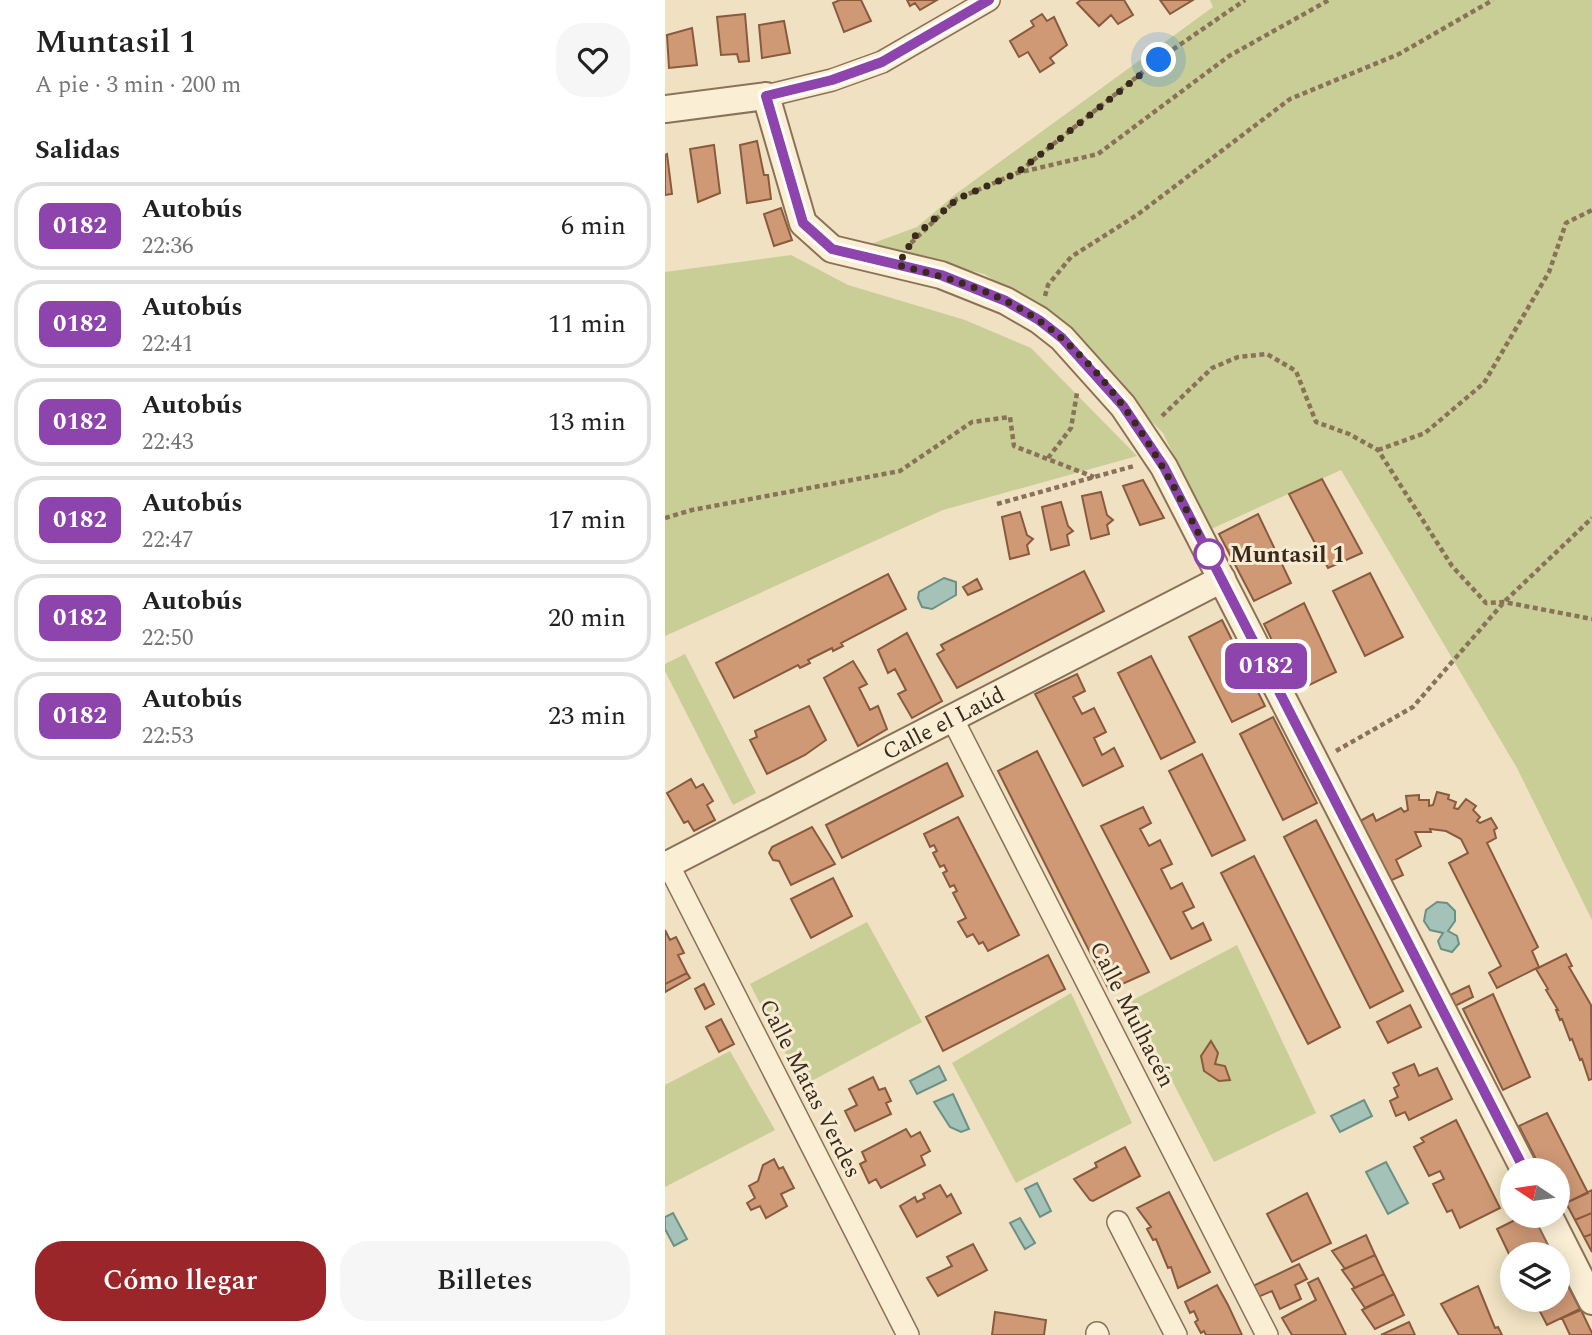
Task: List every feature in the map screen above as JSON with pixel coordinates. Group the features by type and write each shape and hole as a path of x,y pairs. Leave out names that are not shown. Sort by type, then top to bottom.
{"street":[{"path":"665,110 766,96 832,80 882,62 989,0"},
{"path":"766,96 803,223 832,249 941,275 1006,301 1039,320 1062,338 1143,434 1222,579 1518,1158"},
{"name":"Calle el Laúd","path":"666,865 1222,579"},
{"name":"Calle Mulhacén","path":"952,718 1267,1335"},
{"name":"Calle Matas Verdes","path":"666,865 908,1335"},
{"path":"1118,1222 1176,1335"},
{"path":"1555,1228 1592,1301"}],"path":[{"path":"1017,173 1159,60 1245,0"},
{"path":"898,265 915,236 957,199 1017,173 1098,154 1229,56 1329,0"},
{"path":"1039,320 1048,285 1072,257 1137,215 1290,99 1399,54 1493,0"},
{"path":"1378,450 1425,433 1484,383 1549,272 1566,223 1592,210"},
{"path":"1143,434 1213,368 1238,357 1267,354 1296,371 1316,422 1349,434 1378,450 1452,566 1486,603 1504,603 1592,619"},
{"path":"1048,458 1071,428 1082,361"},
{"path":"665,518 692,510 900,471 972,422 1010,418 1014,446 1094,477"},
{"path":"997,505 1158,458"},
{"path":"1316,763 1413,707 1504,603 1592,518"}],"green space":[{"path":"1210,0 1592,0 1592,920 1517,768 1341,470 1209,530 1163,433 1037,307 984,274 868,245 917,227 957,193 1213,7"},
{"path":"791,255 848,285 965,320 1031,348 1137,456 943,510 665,636 665,272"},
{"path":"685,654 756,793 733,805 665,671 665,664"},
{"path":"867,922 922,1022 802,1086 750,984"},
{"path":"1237,945 1316,1113 1214,1162 1131,1001"},
{"path":"1071,993 1132,1123 1016,1183 952,1063"},
{"path":"730,1051 775,1130 665,1187 665,1085"}],"water":[{"path":"944,578 956,582 956,595 932,609 922,607 918,598 919,592"},
{"path":"1437,902 1447,903 1455,911 1455,921 1448,931 1457,936 1459,944 1452,952 1441,949 1438,941 1443,933 1430,930 1424,921 1426,910"},
{"path":"939,1066 946,1080 917,1094 910,1081"},
{"path":"953,1094 969,1129 961,1132 950,1127 934,1102"},
{"path":"1364,1100 1372,1116 1340,1132 1331,1116"},
{"path":"1386,1162 1408,1203 1388,1214 1366,1172"},
{"path":"1037,1183 1051,1211 1040,1217 1025,1189"},
{"path":"673,1213 687,1239 674,1246 665,1229 665,1217"},
{"path":"1020,1218 1035,1243 1025,1249 1010,1223"}],"building":[{"path":"840,0 861,0 871,21 844,32 833,3"},
{"path":"907,0 937,0 920,10 915,3 910,6"},
{"path":"1081,0 1124,0 1133,15 1118,24 1111,15 1099,26 1077,3"},
{"path":"1160,0 1193,0 1170,14"},
{"path":"745,14 749,61 739,62 737,54 721,55 717,17"},
{"path":"1042,14 1047,21 1054,17 1067,45 1050,58 1054,63 1040,72 1028,52 1019,57 1010,41 1034,26 1031,21"},
{"path":"784,21 790,53 762,58 759,25"},
{"path":"692,28 697,65 669,68 667,35"},
{"path":"757,141 764,175 768,175 771,199 747,203 740,145"},
{"path":"714,145 720,193 698,202 690,149"},
{"path":"667,154 672,194 665,195 665,155"},
{"path":"781,208 792,240 774,246 764,214"},
{"path":"1322,479 1362,553 1328,568 1289,494"},
{"path":"1143,480 1164,518 1140,525 1123,486"},
{"path":"1101,492 1107,515 1113,520 1107,525 1109,534 1091,539 1082,496"},
{"path":"1061,502 1068,526 1073,531 1067,535 1069,545 1051,550 1042,507"},
{"path":"1020,512 1027,535 1033,539 1027,545 1029,554 1010,559 1002,517"},
{"path":"1258,514 1291,583 1254,601 1219,534"},
{"path":"1084,571 1104,611 957,688 937,654 944,650 941,645"},
{"path":"1370,573 1403,637 1365,656 1333,591"},
{"path":"888,574 906,609 841,643 843,646 833,651 832,648 808,660 810,663 800,668 798,665 734,698 716,663"},
{"path":"977,579 982,589 968,595 963,587"},
{"path":"1304,603 1336,672 1297,691 1264,624"},
{"path":"1222,620 1265,706 1232,722 1189,637"},
{"path":"907,633 942,701 912,718 898,694 906,690 895,669 888,673 878,650"},
{"path":"1151,656 1195,742 1161,759 1118,673"},
{"path":"853,661 867,684 859,688 870,710 878,706 887,729 858,746 824,678"},
{"path":"1077,674 1085,691 1073,697 1082,714 1094,708 1106,732 1094,738 1102,755 1114,748 1123,766 1083,786 1035,694"},
{"path":"809,706 826,740 805,755 767,774 750,740 757,737 755,731"},
{"path":"1273,717 1317,803 1283,820 1240,734"},
{"path":"1037,751 1149,972 1109,990 998,771"},
{"path":"1202,754 1245,840 1212,856 1169,771"},
{"path":"947,763 963,796 842,858 826,825"},
{"path":"691,779 696,788 703,784 713,801 707,805 715,820 694,831 688,821 684,823 667,793"},
{"path":"1437,792 1449,795 1448,799 1456,802 1454,808 1458,809 1466,799 1476,806 1473,810 1480,817 1477,821 1480,823 1491,818 1497,828 1494,830 1496,838 1487,843 1538,947 1532,951 1539,967 1497,988 1489,973 1501,966 1449,863 1468,853 1461,839 1446,831 1430,829 1431,832 1415,832 1421,846 1396,860 1403,875 1383,884 1360,821 1373,814 1376,821 1401,808 1404,812 1408,810 1406,796 1419,795 1419,800 1429,800 1429,806 1433,805"},
{"path":"1143,807 1151,823 1140,829 1149,846 1160,840 1172,864 1161,869 1171,889 1182,883 1194,907 1183,912 1192,929 1203,923 1211,940 1171,959 1101,826"},
{"path":"958,817 1019,935 988,951 983,942 979,944 973,934 967,937 958,922 966,918 953,893 957,891 954,885 950,887 943,873 947,871 944,865 940,867 933,853 937,851 934,845 930,847 924,834"},
{"path":"1316,820 1403,991 1370,1008 1284,837"},
{"path":"812,827 835,864 791,885 779,861 773,860 769,853 772,847"},
{"path":"1254,856 1340,1027 1308,1044 1221,873"},
{"path":"833,878 852,916 811,938 791,899"},
{"path":"665,930 670,940 676,937 684,953 678,955 687,973 665,984"},
{"path":"1566,954 1572,966 1569,967 1591,1005 1592,1079 1589,1080 1582,1059 1580,1060 1536,969"},
{"path":"1048,955 1065,989 943,1051 926,1017"},
{"path":"687,973 690,978 665,992 665,984"},
{"path":"704,984 714,1004 705,1009 695,989"},
{"path":"1469,986 1473,997 1451,1008 1446,997"},
{"path":"1493,994 1530,1077 1503,1090 1463,1009"},
{"path":"1410,1005 1421,1027 1388,1043 1377,1022"},
{"path":"721,1019 734,1044 719,1052 706,1027"},
{"path":"1211,1041 1218,1053 1215,1064 1225,1066 1230,1080 1219,1081 1204,1071 1201,1056"},
{"path":"1414,1064 1419,1076 1437,1068 1452,1099 1409,1120 1405,1112 1396,1116 1390,1101 1398,1097 1394,1088 1399,1085 1393,1073"},
{"path":"873,1077 879,1090 885,1088 891,1101 886,1103 891,1114 855,1131 845,1111 857,1105 849,1089"},
{"path":"1547,1113 1588,1193 1570,1201 1570,1158 1535,1158 1519,1126"},
{"path":"1456,1120 1500,1208 1460,1228 1452,1210 1447,1212 1433,1184 1444,1179 1440,1171 1429,1176 1414,1147 1424,1142 1421,1138"},
{"path":"906,1129 911,1137 920,1132 930,1151 921,1156 925,1165 881,1188 876,1179 869,1183 860,1164 866,1161 862,1152"},
{"path":"1125,1147 1140,1176 1093,1201 1090,1200 1074,1179 1097,1167 1095,1163"},
{"path":"774,1159 779,1169 783,1167 794,1188 781,1194 787,1206 766,1218 760,1206 751,1210 747,1203 755,1198 749,1186 758,1181 763,1165"},
{"path":"940,1185 947,1197 951,1194 961,1213 917,1237 900,1206 915,1197 917,1202 925,1198 923,1194"},
{"path":"1592,1190 1592,1213 1575,1220 1570,1211 1570,1201"},
{"path":"1169,1192 1210,1272 1178,1288 1171,1267 1168,1268 1156,1239 1153,1240 1147,1229 1151,1227 1137,1208"},
{"path":"1307,1193 1331,1243 1292,1262 1267,1214"},
{"path":"1592,1213 1592,1234 1584,1237 1575,1220"},
{"path":"1540,1228 1547,1242 1503,1242 1497,1229"},
{"path":"1592,1234 1592,1252 1584,1237"},
{"path":"1366,1235 1375,1255 1345,1269 1332,1251"},
{"path":"973,1244 987,1270 938,1296 927,1278 952,1266 947,1257"},
{"path":"1375,1255 1384,1274 1355,1288 1342,1270"},
{"path":"1299,1264 1307,1279 1295,1285 1301,1299 1280,1309 1272,1291 1258,1297 1253,1286"},
{"path":"1384,1274 1394,1294 1365,1308 1352,1289"},
{"path":"1318,1278 1346,1335 1292,1335 1282,1318 1316,1300 1308,1283"},
{"path":"1217,1285 1242,1335 1206,1335 1204,1331 1201,1333 1195,1322 1198,1320 1194,1311 1190,1313 1185,1302"},
{"path":"1478,1286 1495,1328 1498,1327 1502,1335 1459,1335 1441,1304"},
{"path":"1570,1289 1580,1309 1547,1325 1540,1312 1570,1312"},
{"path":"1394,1294 1404,1315 1375,1329 1362,1310"},
{"path":"1581,1310 1592,1335 1570,1335 1562,1318"},
{"path":"995,1312 1046,1320 1044,1335 992,1335"},
{"path":"1409,1322 1415,1335 1381,1335"}],"bus line":[{"name":"0182","path":"989,0 882,62 832,80 766,96 803,223 832,249 941,275 1006,301 1039,320 1062,338 1123,406 1164,467 1518,1158"}],"place":[{"name":"Muntasil 1","path":"1209,554"}],"route":[{"path":"1159,60 1017,173 957,199 915,236 898,265 941,275 1006,301 1039,320 1062,338 1123,406 1143,434 1164,467 1210,556 1209,554"}]}
